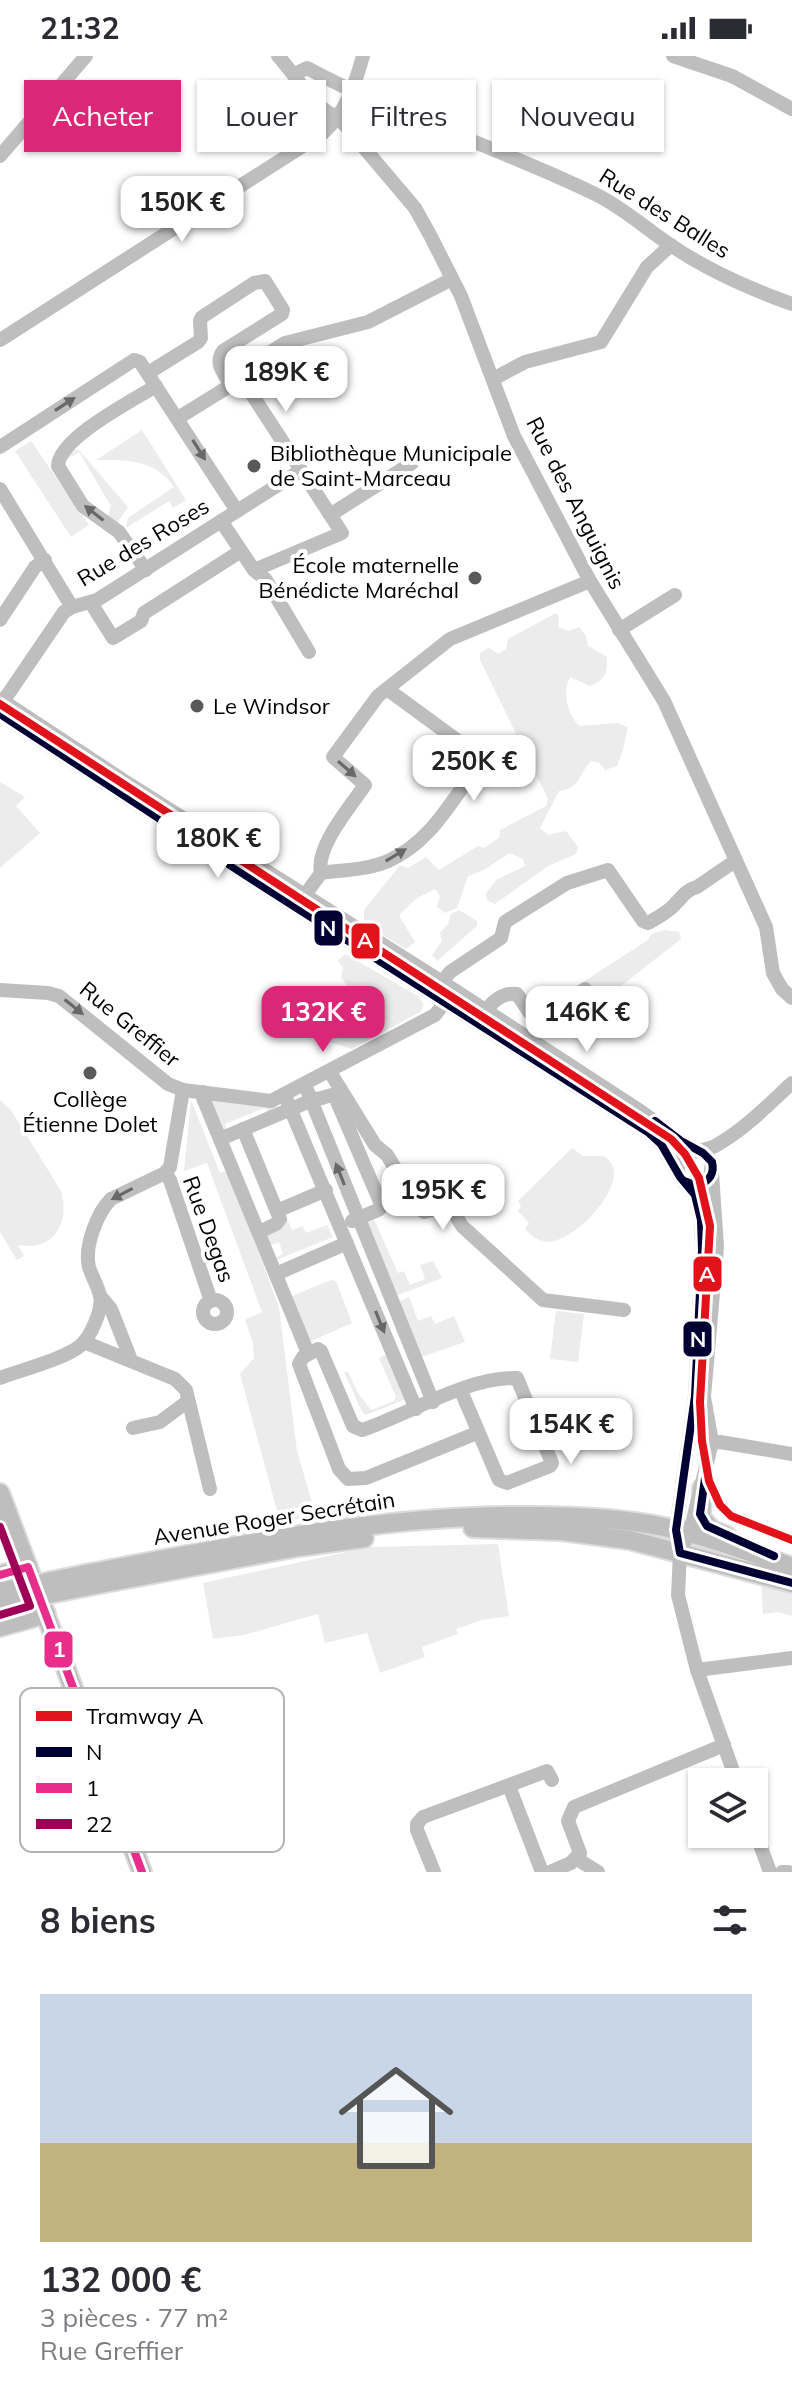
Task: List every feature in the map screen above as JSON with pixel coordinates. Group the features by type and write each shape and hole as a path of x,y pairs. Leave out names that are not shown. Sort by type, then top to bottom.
{"main road":[{"path":"702,1488 700,1514 707,1526 787,1573"},
{"path":"0,1493 74,1688"},
{"name":"Avenue Roger Secrétain","path":"0,1604 88,1580 302,1533 428,1518 569,1516 608,1519 787,1573"},
{"name":"Avenue Roger Secrétain","path":"0,1592 411,1531 515,1529 562,1531 630,1540 681,1540"},
{"path":"0,1575 28,1567"},
{"path":"0,1627 46,1614"},
{"path":"135,1852 142,1872"}],"street":[{"path":"0,156 86,56"},
{"name":"Rue des Anguignis","path":"278,56 320,105 338,117 415,208 452,279 514,436 590,581 664,701 766,927 773,973 782,989 792,998"},
{"path":"356,80 363,56"},
{"path":"673,56 732,76 792,109"},
{"name":"Rue des Balles","path":"295,74 307,68 342,87"},
{"path":"0,340 323,133 342,110"},
{"name":"Rue des Balles","path":"476,142 539,167 625,210 671,245 746,287 792,304"},
{"path":"493,379 525,362 601,342 647,267 671,245"},
{"path":"178,418 285,343 368,322 452,279"},
{"path":"146,570 119,532 83,506 58,466 58,459 75,438 148,374 198,342 202,335 199,325 202,317 254,283 265,281 283,307 282,314 223,351 219,357 219,367 235,380 342,533 254,570"},
{"path":"0,447 134,360 148,374 237,511"},
{"path":"330,515 412,463"},
{"name":"Rue des Roses","path":"6,709 18,698 28,667 62,615 72,607 91,603 146,570 300,471"},
{"path":"0,489 72,607"},
{"path":"221,521 254,570 266,580 309,652"},
{"path":"91,603 113,638 141,621 144,613 241,551"},
{"path":"0,620 35,567 45,560"},
{"path":"305,895 321,873 327,841 365,785 333,757 378,696 450,639 590,581"},
{"path":"619,630 675,595"},
{"path":"321,873 348,871 389,861 433,829 477,767 478,761 473,752 387,689"},
{"path":"6,709 305,895 661,1144 695,1195 702,1250 695,1396 681,1540 679,1601 697,1670 732,1768"},
{"path":"6,709 447,992 486,1011 709,1157 713,1170 717,1247 704,1397 712,1442 702,1488 681,1540"},
{"name":"Rue Greffier","path":"0,990 59,996 168,1084 183,1090 288,1102 309,1094 330,1072 435,1015 447,992 450,972 501,938 505,922 567,883 608,870 643,921 648,923 678,903 680,897 691,888 735,861"},
{"path":"486,1011 495,1001 508,994 517,994 538,1025 545,1028 563,1016 562,1005 585,989"},
{"path":"330,1072 375,1145 387,1155 420,1209 424,1212 442,1207 455,1214 462,1226 543,1300 624,1310"},
{"path":"681,1176 683,1156 711,1148 735,1132 792,1083"},
{"path":"131,1360 111,1309 101,1297 88,1264 88,1252 105,1205 111,1199 165,1173 173,1160 183,1090"},
{"path":"203,1092 308,1353"},
{"path":"309,1094 318,1099 332,1095 336,1099 381,1204 380,1209 340,1226"},
{"path":"309,1094 433,1402"},
{"path":"220,1139 288,1102 416,1409"},
{"path":"243,1129 279,1222 259,1232"},
{"path":"681,1176 693,1186 708,1181 735,1132"},
{"name":"Rue Degas","path":"165,1173 211,1301"},
{"path":"277,1211 326,1190"},
{"path":"276,1274 347,1243"},
{"path":"369,1295 387,1287"},
{"path":"0,1378 73,1350 84,1342 101,1297"},
{"path":"84,1342 175,1379 186,1390 210,1489"},
{"path":"461,1391 494,1474 502,1482 552,1463 517,1378 489,1380 461,1391 433,1402 366,1429 356,1429 321,1351 318,1349 308,1353 299,1364 339,1469 348,1479 366,1478 477,1433"},
{"path":"133,1428 160,1422 188,1401"},
{"path":"690,1444 712,1442 792,1454"},
{"path":"697,1670 792,1658"},
{"path":"550,1872 577,1859 580,1853 568,1821 574,1807 724,1745"},
{"path":"434,1872 417,1824 423,1817 547,1771 552,1780"},
{"path":"509,1786 542,1872"},
{"path":"761,1848 770,1872"},
{"path":"577,1859 598,1872"}],"shaded area":[{"path":"142,430 186,500 173,508 169,501 126,528 128,518 174,487 149,466 130,461 96,460"},
{"path":"31,441 89,525 71,537 15,451"},
{"path":"78,449 128,507 117,523 108,517 111,506 79,452 62,462 66,455"},
{"path":"556,613 559,617 558,627 569,631 579,627 586,636 588,646 607,657 606,672 602,678 590,686 570,677 566,696 571,715 579,726 617,723 628,727 617,766 605,770 599,763 591,761 575,784 559,791 540,828 548,835 566,831 578,847 576,854 548,866 495,904 487,900 486,893 496,880 525,866 523,859 510,853 468,876 457,908 445,913 437,907 440,896 435,889 417,898 399,915 415,942 406,949 364,924 364,910 400,865 408,868 426,857 439,870 478,846 484,848 499,838 500,830 546,806 548,799 480,660 480,653 489,648 499,654 506,649 508,639"},
{"path":"0,782 25,797 16,806 40,833 0,868"},
{"path":"459,910 477,921 477,926 437,961 432,955 442,941 440,933 448,924 451,914"},
{"path":"665,930 679,932 681,939 553,1039 551,1030 583,982 648,940 651,934"},
{"path":"345,954 418,996 424,1005 420,1012 352,1049 326,1041 323,1034 324,1028 330,1026 364,1037 371,1032 369,1025 360,1023 350,1010 353,995 341,977 343,968 338,961"},
{"path":"0,1100 11,1110 61,1191 63,1203 61,1224 56,1233 41,1244 18,1245 24,1256 17,1260 0,1232"},
{"path":"191,1100 220,1173 228,1170 279,1307 297,1451 316,1516 280,1522 240,1374 254,1358 253,1343 245,1320 262,1312 207,1163 184,1171"},
{"path":"208,1100 280,1107 269,1115 265,1108 225,1124 227,1131 223,1133"},
{"path":"572,1148 583,1156 604,1156 614,1169 612,1182 608,1194 591,1217 569,1235 547,1242 525,1229 529,1223 518,1211 521,1206 518,1201"},
{"path":"284,1212 292,1230 303,1226 306,1233 327,1225 333,1237 274,1261 283,1254 279,1242 269,1246 266,1235"},
{"path":"373,1217 398,1273 404,1271 410,1285 425,1279 420,1265 433,1261 442,1278 396,1296 366,1220"},
{"path":"331,1280 336,1281 352,1323 309,1342 290,1297"},
{"path":"409,1297 418,1321 431,1316 435,1324 454,1316 465,1342 421,1357 398,1302"},
{"path":"556,1311 584,1314 578,1362 550,1359"},
{"path":"387,1354 406,1399 366,1415 344,1372 348,1372 371,1410 394,1401 396,1397 379,1358"},
{"path":"498,1544 509,1616 482,1620 456,1629 458,1634 422,1647 425,1657 380,1673 367,1633 325,1643 318,1614 244,1635 213,1639 203,1583 370,1547"},
{"path":"761,1582 792,1594 792,1616 778,1612 763,1614"}],"tram line":[{"name":"A","path":"0,704 671,1139 685,1154 699,1178 710,1226 700,1402 702,1441 709,1481 720,1505 731,1516 792,1540"}],"transit line":[{"name":"N","path":"0,714 649,1133 661,1144 680,1177 695,1195 701,1220 695,1396 676,1530 680,1553 792,1583"},
{"name":"N","path":"655,1121 712,1162 712,1174 705,1182 698,1186 684,1181"},
{"name":"N","path":"706,1471 700,1514 707,1526 774,1556"},
{"name":"22","path":"0,1527 30,1606 0,1615"},
{"name":"1","path":"0,1575 28,1567 73,1688"},
{"name":"1","path":"135,1852 142,1872"}],"place":[{"name":"Bibliothèque Municipale de Saint-Marceau","path":"254,466"},
{"name":"École maternelle Bénédicte Maréchal","path":"475,578"},
{"name":"Le Windsor","path":"197,706"},
{"name":"Collège Étienne Dolet","path":"90,1073"}]}
